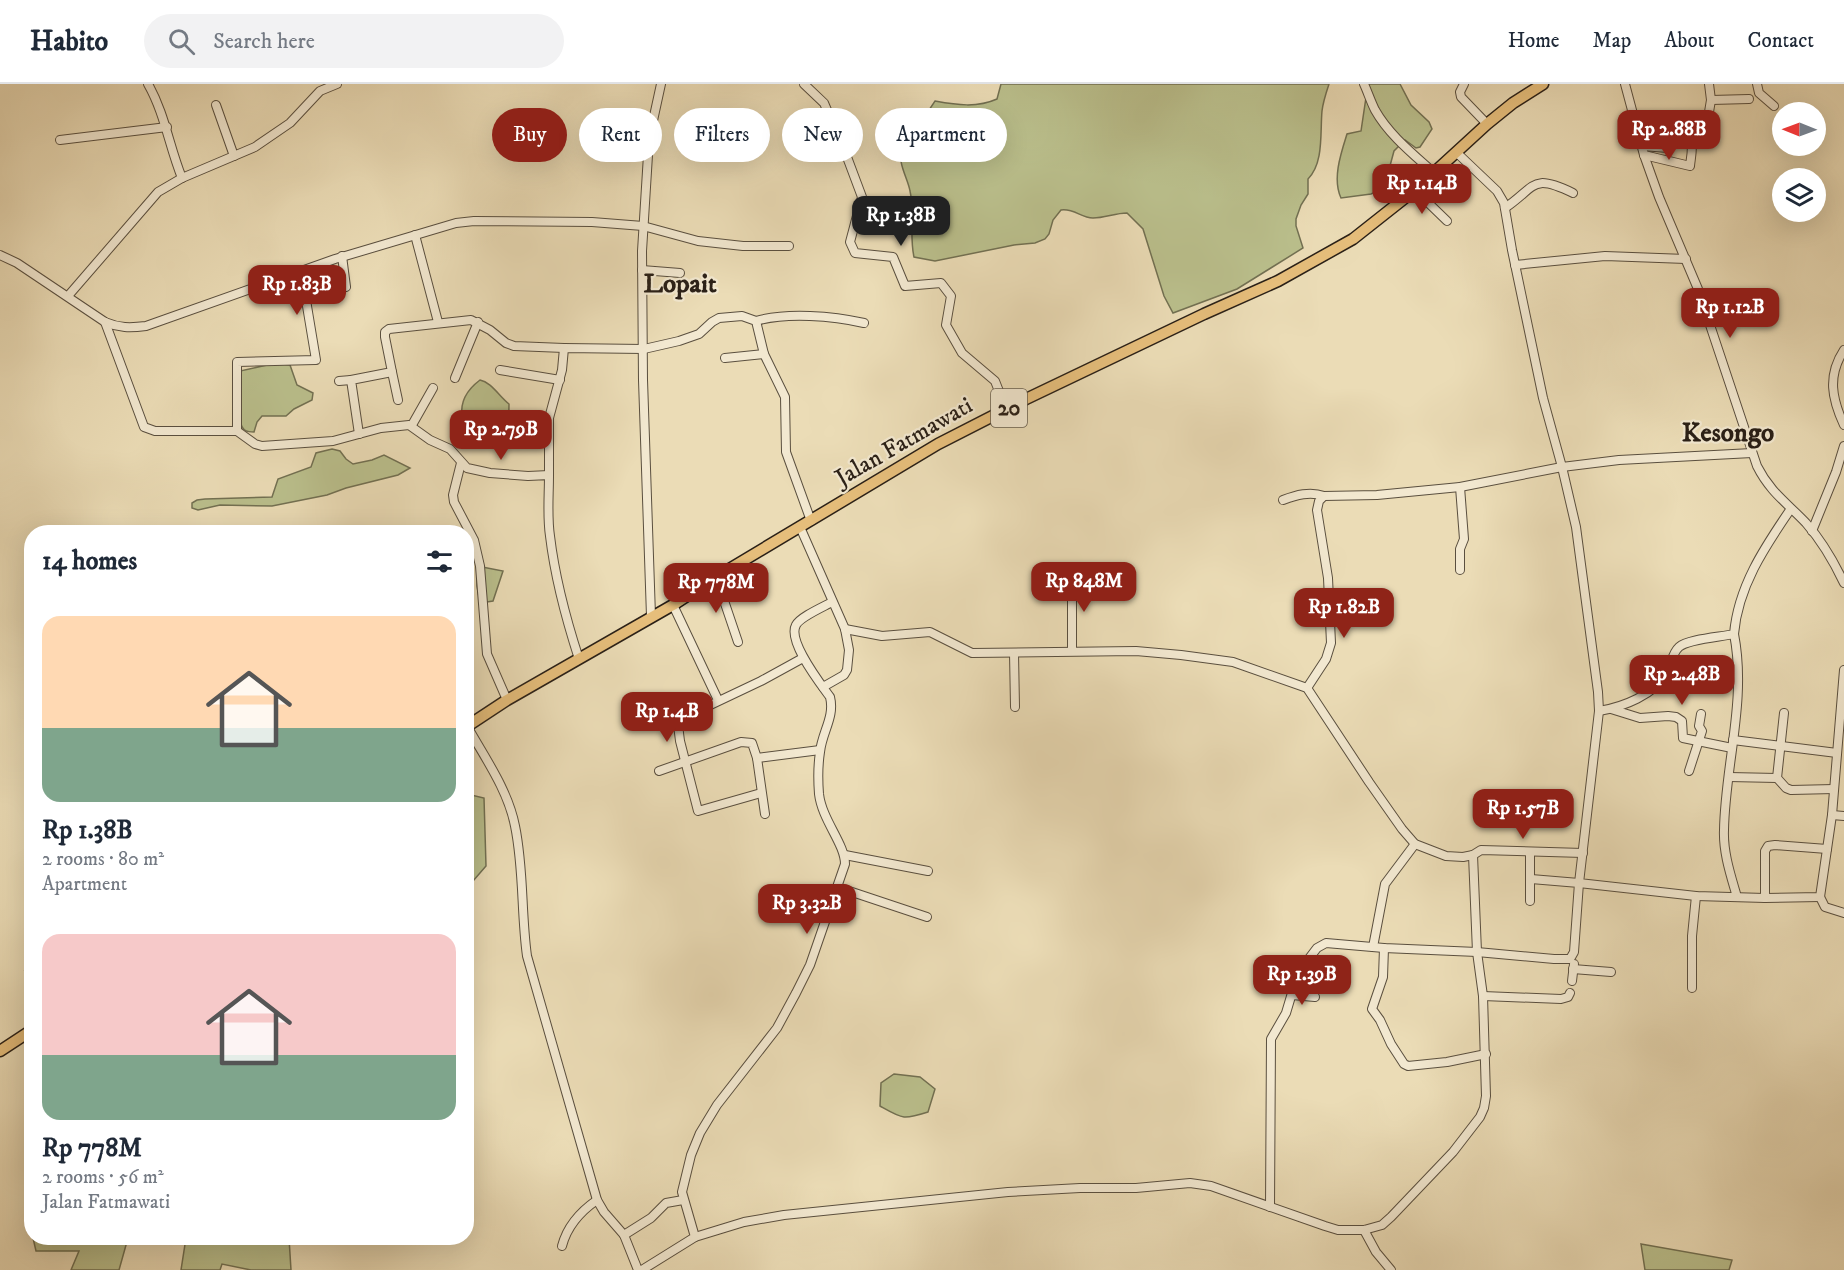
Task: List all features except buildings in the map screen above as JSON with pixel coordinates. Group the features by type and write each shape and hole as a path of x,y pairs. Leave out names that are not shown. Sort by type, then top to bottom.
{"highway":[{"name":"Jalan Fatmawati","path":"474,722 507,700 673,605 938,444 1204,314 1278,281 1353,239 1415,190 1487,124 1543,84"},
{"path":"0,1051 24,1035"}],"street":[{"path":"148,84 159,104 182,178"},
{"path":"69,296 158,192 182,178 255,147 290,123 320,91 337,84"},
{"path":"651,616 642,270 649,140 661,84"},
{"path":"804,84 824,103 861,197 849,242 855,253 893,256 905,286 942,283 951,296 946,325 962,353 995,381 1006,409"},
{"path":"1364,84 1375,110 1383,121 1399,141 1434,173"},
{"path":"1464,84 1460,92 1461,97 1487,124"},
{"path":"1625,84 1644,155 1716,339 1752,453 1764,479 1790,510 1812,531 1844,583"},
{"path":"1668,119 1708,118 1711,100 1709,84"},
{"path":"1757,84 1759,93 1772,104"},
{"path":"1711,100 1749,99"},
{"path":"216,105 234,156"},
{"path":"1644,155 1690,166 1692,143 1691,138 1684,133 1685,119"},
{"path":"60,140 167,127"},
{"path":"1642,146 1668,148 1668,138"},
{"path":"1456,152 1497,191 1505,208 1543,398 1576,527 1599,711 1572,981"},
{"path":"1505,208 1535,184 1547,182 1573,193"},
{"path":"1415,190 1447,221"},
{"path":"0,255 17,263 105,322 118,328 146,326 342,256 456,223 491,220 643,226 698,241 743,246 789,246"},
{"path":"415,235 438,322"},
{"path":"342,256 346,287"},
{"path":"1515,265 1605,256 1686,259"},
{"path":"237,431 237,362 316,360 301,270"},
{"path":"642,270 680,273"},
{"path":"398,400 385,337 387,330 438,322 471,320 478,322 506,343 514,346 644,349 699,334 719,318 742,316 756,321 777,316 842,318 864,323"},
{"path":"756,321 764,354 785,397 786,452 811,521"},
{"path":"105,322 144,427 154,431 237,431 255,444 262,446 333,441 389,427 412,425 430,440 450,448 467,468 490,473 549,475"},
{"path":"455,378 478,322"},
{"path":"564,348 560,380 549,418 550,537 566,618 579,659"},
{"path":"1844,350 1834,373 1832,391 1844,425"},
{"path":"725,358 764,354"},
{"path":"500,370 560,380"},
{"path":"339,381 392,372"},
{"path":"351,380 359,434"},
{"path":"412,425 433,388"},
{"path":"503,415 549,418"},
{"path":"1812,531 1842,458 1844,446"},
{"path":"1283,500 1297,494 1377,495 1460,487 1562,467 1619,460 1752,453"},
{"path":"461,463 453,495 454,502 466,525"},
{"path":"1460,487 1464,538 1460,549 1460,570"},
{"path":"1307,688 1326,659 1331,643 1328,578 1317,510 1319,501 1324,496"},
{"path":"1737,897 1728,868 1724,832 1737,711 1738,672 1734,634 1740,599 1744,590 1770,539 1790,510"},
{"path":"800,527 845,630 849,650 847,670 844,675 823,687"},
{"path":"474,540 480,566 487,654 507,700"},
{"path":"1072,575 1072,650"},
{"path":"716,577 738,642"},
{"path":"694,1237 683,1200 684,1177 700,1133 736,1079 777,1028 810,965 845,864 845,855 828,825 819,792 820,750 831,711 830,697 803,658 794,633 797,622 832,602"},
{"path":"673,605 718,700"},
{"path":"845,630 882,636 930,632 972,653 1136,651 1233,662 1307,688 1369,782 1415,844 1446,856 1463,857 1481,850 1583,853"},
{"path":"1599,711 1611,709 1647,694 1668,672 1678,648 1685,643 1734,634"},
{"path":"1014,653 1015,707"},
{"path":"761,793 698,811 678,725 683,718 803,658"},
{"path":"1844,670 1832,815 1820,897 1826,907 1844,913"},
{"path":"1611,709 1640,718 1668,716 1679,718 1683,725 1682,737 1699,741 1780,746 1837,753"},
{"path":"1777,778 1784,713"},
{"path":"1689,771 1702,731 1699,726 1701,714"},
{"path":"474,739 502,787 515,824 520,859 523,927 527,956 597,1200 624,1235 640,1270 694,1237 744,1221 1008,1192 1136,1188 1190,1183 1201,1184 1338,1230 1364,1230 1382,1225 1453,1152 1480,1117 1484,1108 1486,1054 1483,996 1477,952 1473,855"},
{"path":"659,771 745,742 752,743 757,758 765,814"},
{"path":"757,758 820,750"},
{"path":"1729,777 1777,778 1791,790 1834,789"},
{"path":"1832,815 1844,816"},
{"path":"1373,947 1386,880 1415,844"},
{"path":"1765,898 1766,848 1775,845 1827,849"},
{"path":"1530,853 1530,901"},
{"path":"845,855 928,871"},
{"path":"1531,879 1696,896 1820,897"},
{"path":"837,887 927,917"},
{"path":"1692,988 1692,936 1696,896"},
{"path":"1270,1207 1271,1039 1282,1022 1298,973 1322,944 1477,952 1567,960 1573,956"},
{"path":"1384,948 1383,976 1372,1009 1404,1064 1413,1066 1455,1061 1486,1054"},
{"path":"1573,969 1611,972"},
{"path":"1483,996 1561,999 1568,997 1570,993"},
{"path":"1292,995 1315,997"},
{"path":"562,1246 568,1229 597,1200"},
{"path":"624,1235 651,1218 666,1203 683,1200"},
{"path":"1364,1230 1376,1252 1391,1270"}],"green space":[{"path":"1001,84 1329,84 1322,108 1317,165 1308,179 1308,194 1296,219 1303,248 1237,289 1173,313 1164,296 1143,229 1127,213 1093,218 1070,210 1061,210 1053,220 1049,234 1045,239 1035,243 935,261 914,257 911,199 902,162 1007,162 1007,108 930,108 935,101 967,105 982,104 997,99"},
{"path":"1368,84 1400,84 1411,105 1429,122 1432,129 1420,147 1416,148 1405,140 1394,151 1384,188 1371,194 1341,198 1337,183 1340,158 1347,134 1361,131"},
{"path":"276,363 290,365 297,385 313,393 312,400 286,416 262,416 254,432 246,431 241,424 240,371"},
{"path":"480,380 491,386 509,404 507,430 501,444 492,443 483,427 462,416 462,405 466,396"},
{"path":"332,449 340,451 353,464 384,455 410,468 398,475 327,495 272,506 220,505 198,510 192,508 192,503 197,500 272,497 278,479 311,467 316,453"},
{"path":"477,566 503,571 493,601 480,603"},
{"path":"474,796 484,798 486,866 474,880"},
{"path":"894,1074 920,1077 935,1089 928,1112 903,1117 880,1106 881,1083"},
{"path":"1641,1244 1732,1260 1729,1270 1645,1270"},
{"path":"35,1245 126,1245 119,1270 71,1270 79,1251 36,1251"},
{"path":"185,1245 289,1245 291,1270 251,1270 222,1264 220,1270 181,1270"}],"district":[{"name":"Lopait","path":"680,284"},
{"name":"Kesongo","path":"1728,433"}]}
